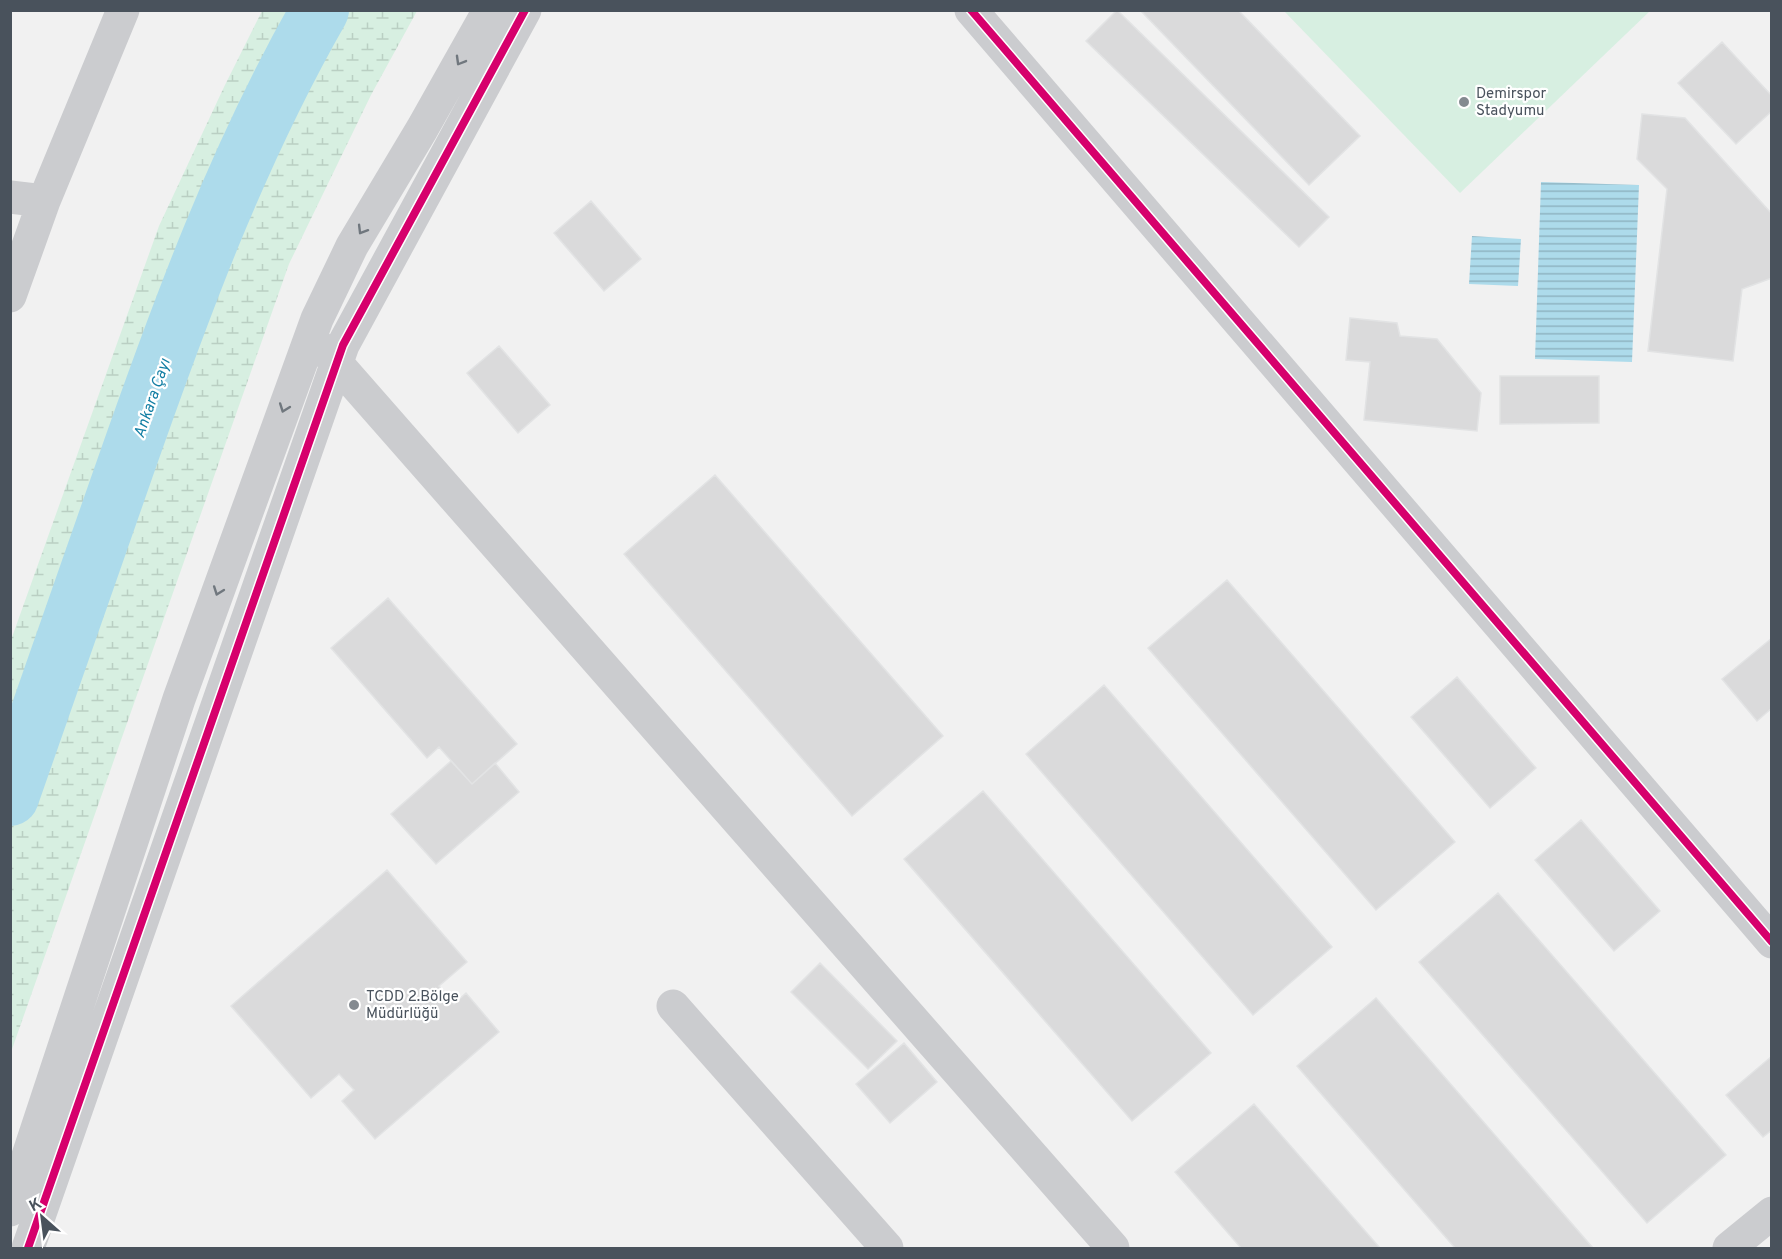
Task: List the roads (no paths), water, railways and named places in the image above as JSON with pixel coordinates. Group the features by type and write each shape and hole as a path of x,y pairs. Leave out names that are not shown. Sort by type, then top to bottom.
{"street":[{"path":"10,297 44,201 123,10"},
{"path":"10,1210 178,699 311,335 352,246 489,10"},
{"path":"28,1248 337,364 349,335 525,10"},
{"path":"971,10 1772,942"},
{"path":"10,197 44,201"},
{"path":"311,335 1113,1248"},
{"path":"673,1006 887,1248"},
{"path":"1729,1248 1772,1213"}],"water":[{"path":"1541,182 1639,185 1632,362 1535,359"},
{"path":"1472,236 1521,239 1518,286 1469,284"}],"waterway":[{"name":"Ankara Çayı","path":"10,797 189,292 236,177 262,121 320,10"}],"place":[{"name":"Demirspor Stadyumu","path":"1464,102"},
{"name":"TCDD 2.Bölge Müdürlüğü","path":"354,1005"}]}
